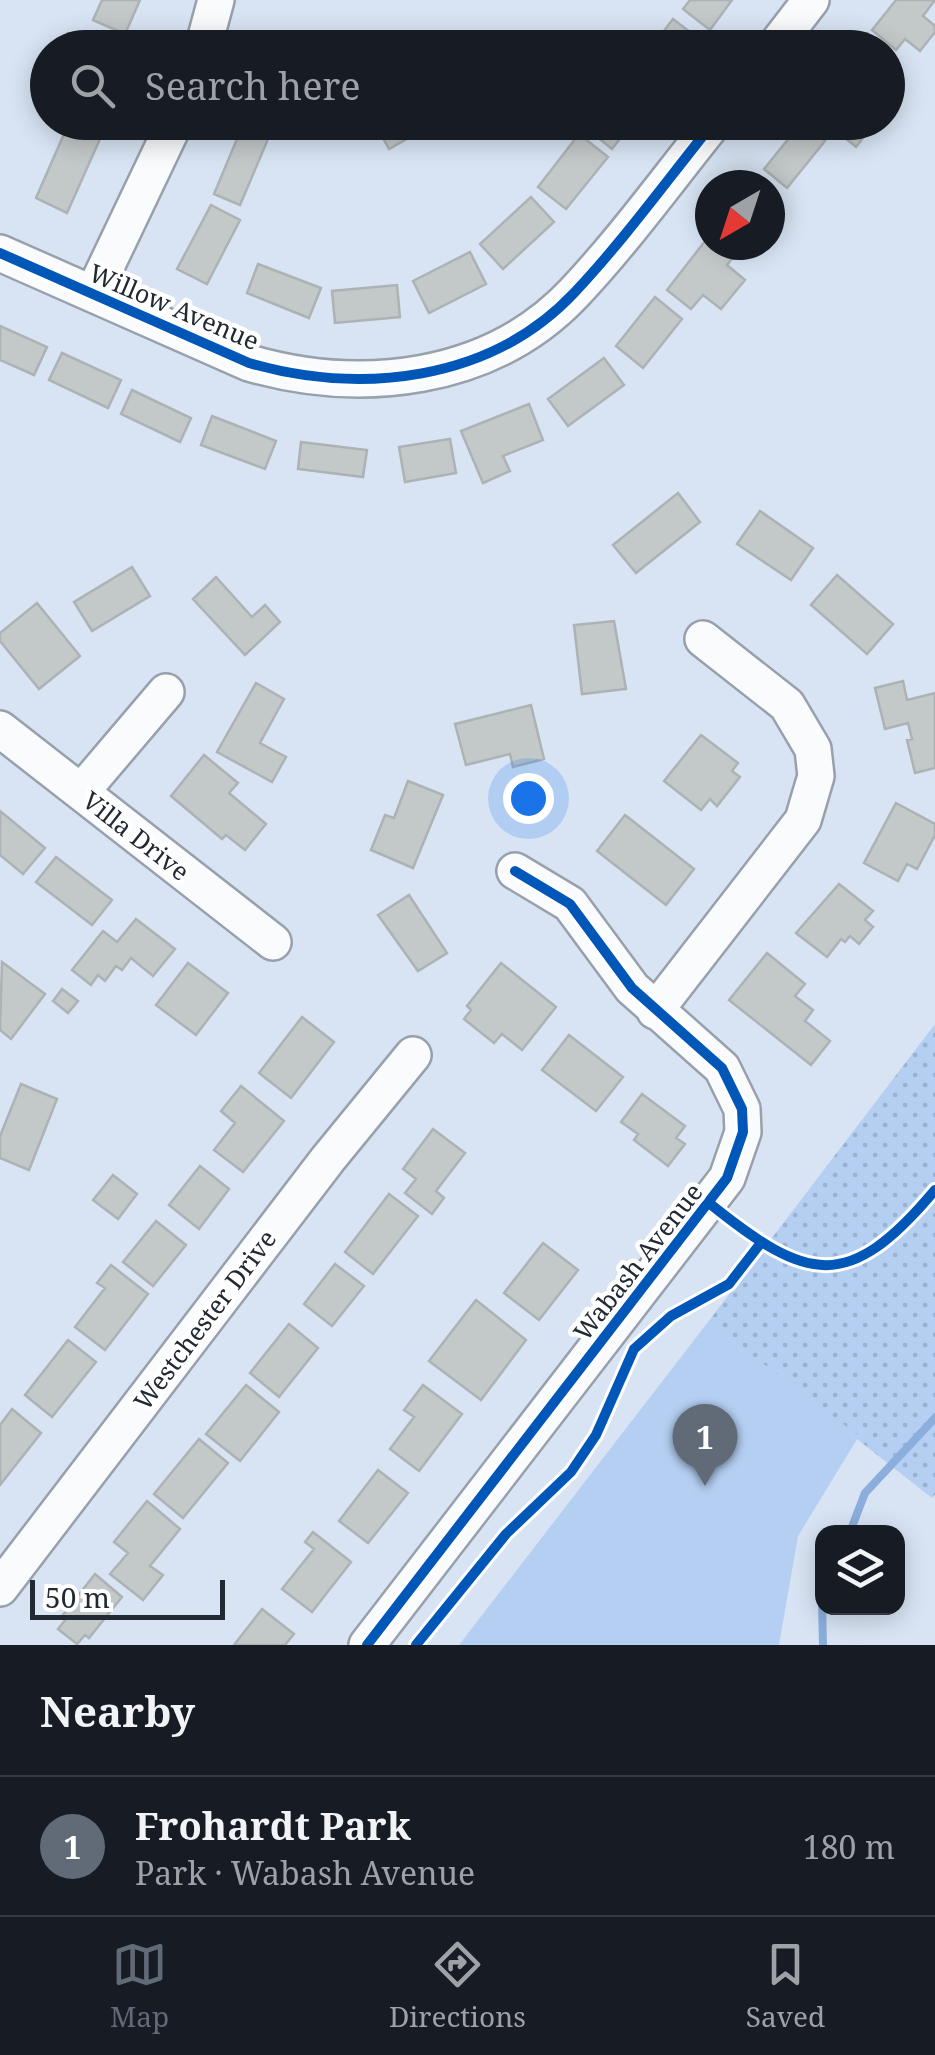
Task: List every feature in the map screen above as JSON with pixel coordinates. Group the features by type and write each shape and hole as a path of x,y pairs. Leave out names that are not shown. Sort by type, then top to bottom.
{"street":[{"path":"208,30 216,0"},
{"path":"788,30 811,0"},
{"path":"93,294 166,140"},
{"name":"Willow Avenue","path":"0,252 248,363 336,381 428,373 502,346 572,295 699,140"},
{"path":"655,1011 802,820 816,776 813,749 788,706 702,638"},
{"path":"80,792 166,692"},
{"name":"Villa Drive","path":"0,729 273,942"},
{"name":"Wabash Avenue","path":"367,1645 709,1202 739,1154 742,1120 734,1087 710,1054 655,1011 614,966 570,904 515,871"},
{"name":"Westchester Drive","path":"0,1588 413,1055"}],"shaded area":[{"path":"935,1024 935,1494 932,1498 708,1322"},
{"path":"708,1322 859,1436 798,1536 779,1645 459,1645"}],"building":[{"path":"102,0 140,0 127,30 116,30 93,20"},
{"path":"690,0 732,0 710,30 683,9"},
{"path":"896,0 935,0 923,16 935,26 935,32 920,51 905,39 905,30 872,30"},
{"path":"673,19 687,30 665,30"},
{"path":"61,140 100,140 67,213 36,198"},
{"path":"236,140 268,140 240,205 214,194"},
{"path":"384,140 405,140 389,149"},
{"path":"574,140 587,140 608,157 566,209 538,187"},
{"path":"601,140 619,140 612,149"},
{"path":"787,140 825,141 787,188 785,170 765,170"},
{"path":"531,197 554,222 503,269 480,244"},
{"path":"211,205 240,220 207,284 177,269"},
{"path":"470,252 486,284 429,313 413,281"},
{"path":"695,254 695,260 731,260 727,265 745,280 721,309 703,295 691,309 667,290"},
{"path":"258,264 321,288 309,318 247,293"},
{"path":"397,285 400,317 335,323 332,291"},
{"path":"655,297 682,319 643,368 616,346"},
{"path":"0,326 47,347 34,375 0,360"},
{"path":"62,353 121,380 108,408 49,380"},
{"path":"604,358 624,385 568,426 548,399"},
{"path":"132,390 191,418 180,442 121,414"},
{"path":"529,404 543,440 503,456 510,471 483,483 461,431"},
{"path":"212,416 276,441 265,469 201,445"},
{"path":"450,439 456,473 405,482 399,447"},
{"path":"301,442 367,450 363,477 298,469"},
{"path":"678,493 700,522 636,573 613,545"},
{"path":"760,511 813,548 791,580 737,544"},
{"path":"132,567 150,596 92,631 74,602"},
{"path":"837,575 893,624 867,654 811,605"},
{"path":"216,577 252,617 265,605 280,622 245,655 193,599"},
{"path":"37,603 80,656 39,689 0,641 0,633"},
{"path":"614,621 626,689 582,694 574,625"},
{"path":"903,681 907,700 935,693 935,768 915,773 907,740 912,739 908,723 885,729 875,688"},
{"path":"256,683 284,699 260,743 286,757 272,782 217,752"},
{"path":"531,705 544,759 513,767 510,754 466,765 455,724"},
{"path":"701,735 738,763 732,771 740,777 717,806 710,799 701,810 664,781"},
{"path":"204,755 238,783 229,793 266,824 245,850 226,835 222,839 171,796"},
{"path":"408,781 443,795 413,868 371,850 385,815 394,818"},
{"path":"896,803 935,824 935,835 917,869 907,864 898,881 864,863"},
{"path":"0,811 45,848 23,874 0,855"},
{"path":"625,815 694,869 666,905 597,851"},
{"path":"56,857 112,900 92,925 36,882"},
{"path":"839,884 873,911 865,920 873,927 859,944 850,936 845,942 841,939 827,957 796,933"},
{"path":"409,895 447,953 418,971 378,915"},
{"path":"136,919 175,949 153,976 131,958 122,970 116,966 105,981 98,975 91,985 72,970 103,931 117,942"},
{"path":"767,953 805,984 795,996 813,1010 805,1021 830,1041 811,1065 729,1000"},
{"path":"2,962 45,994 11,1039 0,1030"},
{"path":"188,963 228,993 196,1035 156,1005"},
{"path":"501,963 556,1007 522,1050 502,1034 494,1043 464,1019 471,1010 467,1006"},
{"path":"62,989 78,1001 68,1013 53,1001"},
{"path":"302,1017 334,1042 291,1098 259,1073"},
{"path":"569,1035 623,1077 596,1111 542,1070"},
{"path":"21,1084 57,1099 29,1170 0,1158 0,1136"},
{"path":"241,1086 284,1121 243,1172 214,1150 235,1123 221,1111"},
{"path":"642,1094 685,1126 676,1138 685,1144 668,1166 634,1140 638,1134 621,1122"},
{"path":"433,1129 465,1153 436,1191 444,1198 432,1214 405,1193 416,1179 403,1169"},
{"path":"200,1166 229,1189 199,1229 169,1205"},
{"path":"113,1175 137,1194 118,1219 93,1200"},
{"path":"389,1194 418,1216 373,1274 345,1252"},
{"path":"156,1221 186,1245 153,1286 123,1262"},
{"path":"543,1243 578,1270 539,1320 504,1293"},
{"path":"335,1264 364,1286 332,1326 304,1304"},
{"path":"111,1265 148,1294 105,1350 75,1327 105,1288 97,1283"},
{"path":"476,1300 526,1340 481,1400 429,1361"},
{"path":"289,1324 318,1348 279,1397 250,1373"},
{"path":"68,1340 96,1362 52,1417 25,1395"},
{"path":"246,1385 279,1412 240,1461 206,1434"},
{"path":"423,1385 462,1414 419,1471 390,1449 414,1417 404,1410"},
{"path":"12,1409 41,1433 0,1485 0,1425"},
{"path":"199,1439 228,1463 183,1518 154,1494"},
{"path":"378,1470 408,1493 368,1543 339,1521"},
{"path":"147,1501 180,1529 150,1566 163,1575 143,1600 110,1574 128,1553 114,1542"},
{"path":"313,1532 351,1562 312,1612 282,1589 314,1549 305,1542"},
{"path":"95,1574 122,1597 89,1638 85,1635 77,1644 58,1629 66,1619 62,1616"},
{"path":"262,1609 294,1634 285,1645 234,1645"}],"waterway":[{"path":"853,1525 865,1493 935,1418"},
{"path":"822,1615 823,1645"}],"cycle path":[{"path":"0,253 249,363 335,378 422,373 464,363 503,346 540,323 574,293 610,252 700,140"},
{"path":"367,1645 727,1178 743,1132 742,1109 722,1068 632,988 570,904 515,871"},
{"path":"709,1203 773,1249 801,1261 826,1265 851,1261 877,1247 935,1190"},
{"path":"416,1645 506,1534 571,1472 596,1435 634,1349 671,1316 729,1284 760,1244"}],"place":[{"name":"Frohardt Park","path":"705,1486"}]}
